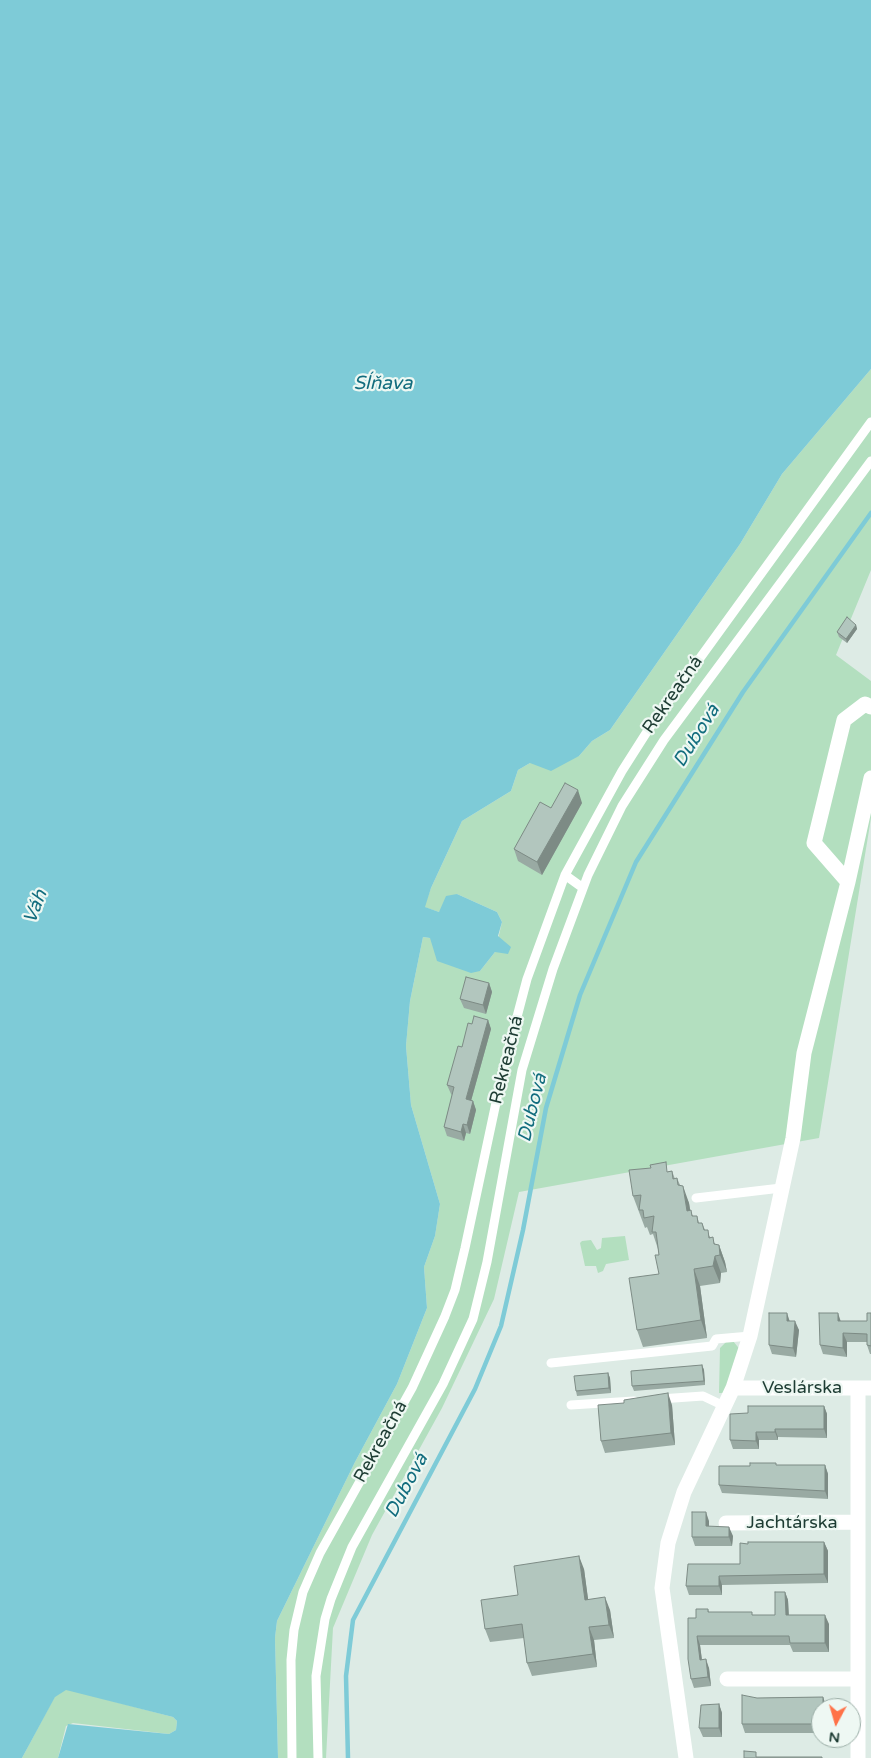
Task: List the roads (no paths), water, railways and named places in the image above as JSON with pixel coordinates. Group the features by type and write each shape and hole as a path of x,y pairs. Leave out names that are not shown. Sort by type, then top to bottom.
{"street":[{"path":"848,882 814,843 844,720 865,704 871,707"},
{"path":"686,1758 662,1588 668,1544 684,1492 733,1388 750,1336 793,1138 804,1053 848,882 871,778"},
{"name":"Veslárska","path":"733,1388 864,1388"},
{"name":"Jachtárska","path":"858,1758 858,1522 864,1388"},
{"name":"Jachtárska","path":"726,1523 858,1522"},
{"path":"728,1679 858,1679"}],"lane":[{"name":"Rekreačná","path":"292,1758 291,1660 294,1630 303,1592 320,1553 412,1388 436,1339 452,1298 465,1248 503,1070 527,979 566,875 622,771 650,727 871,422"},
{"path":"318,1758 316,1676 329,1606 338,1578 352,1547 430,1409 462,1346 473,1319 487,1262 522,1070 553,969 583,888 622,806 664,740 871,461"},
{"path":"566,875 583,888"},
{"path":"696,1198 781,1188"},
{"path":"551,1363 712,1346 716,1339 750,1336"},
{"path":"571,1406 703,1396 724,1406"}],"water":[{"name":"Sĺňava","path":"0,0 871,0 871,369 782,474 740,544 610,730 592,741 579,756 551,771 530,763 518,770 511,791 462,821 431,888 425,907 439,912 446,896 457,894 497,912 502,922 498,936 511,947 508,954 495,952 480,971 471,973 437,961 430,938 423,937 410,1001 406,1046 411,1105 440,1204 435,1236 424,1267 427,1308 397,1384 355,1462 277,1621 275,1638 278,1758 58,1758 68,1724 169,1734 176,1730 177,1721 173,1717 66,1690 55,1697 22,1758 0,1758"}],"waterway":[{"name":"Dubová","path":"348,1758 346,1676 353,1620 475,1389 501,1326 523,1230 546,1108 580,995 636,862 743,692 871,513"}],"water label":[{"name":"Váh","path":"36,907"}]}
